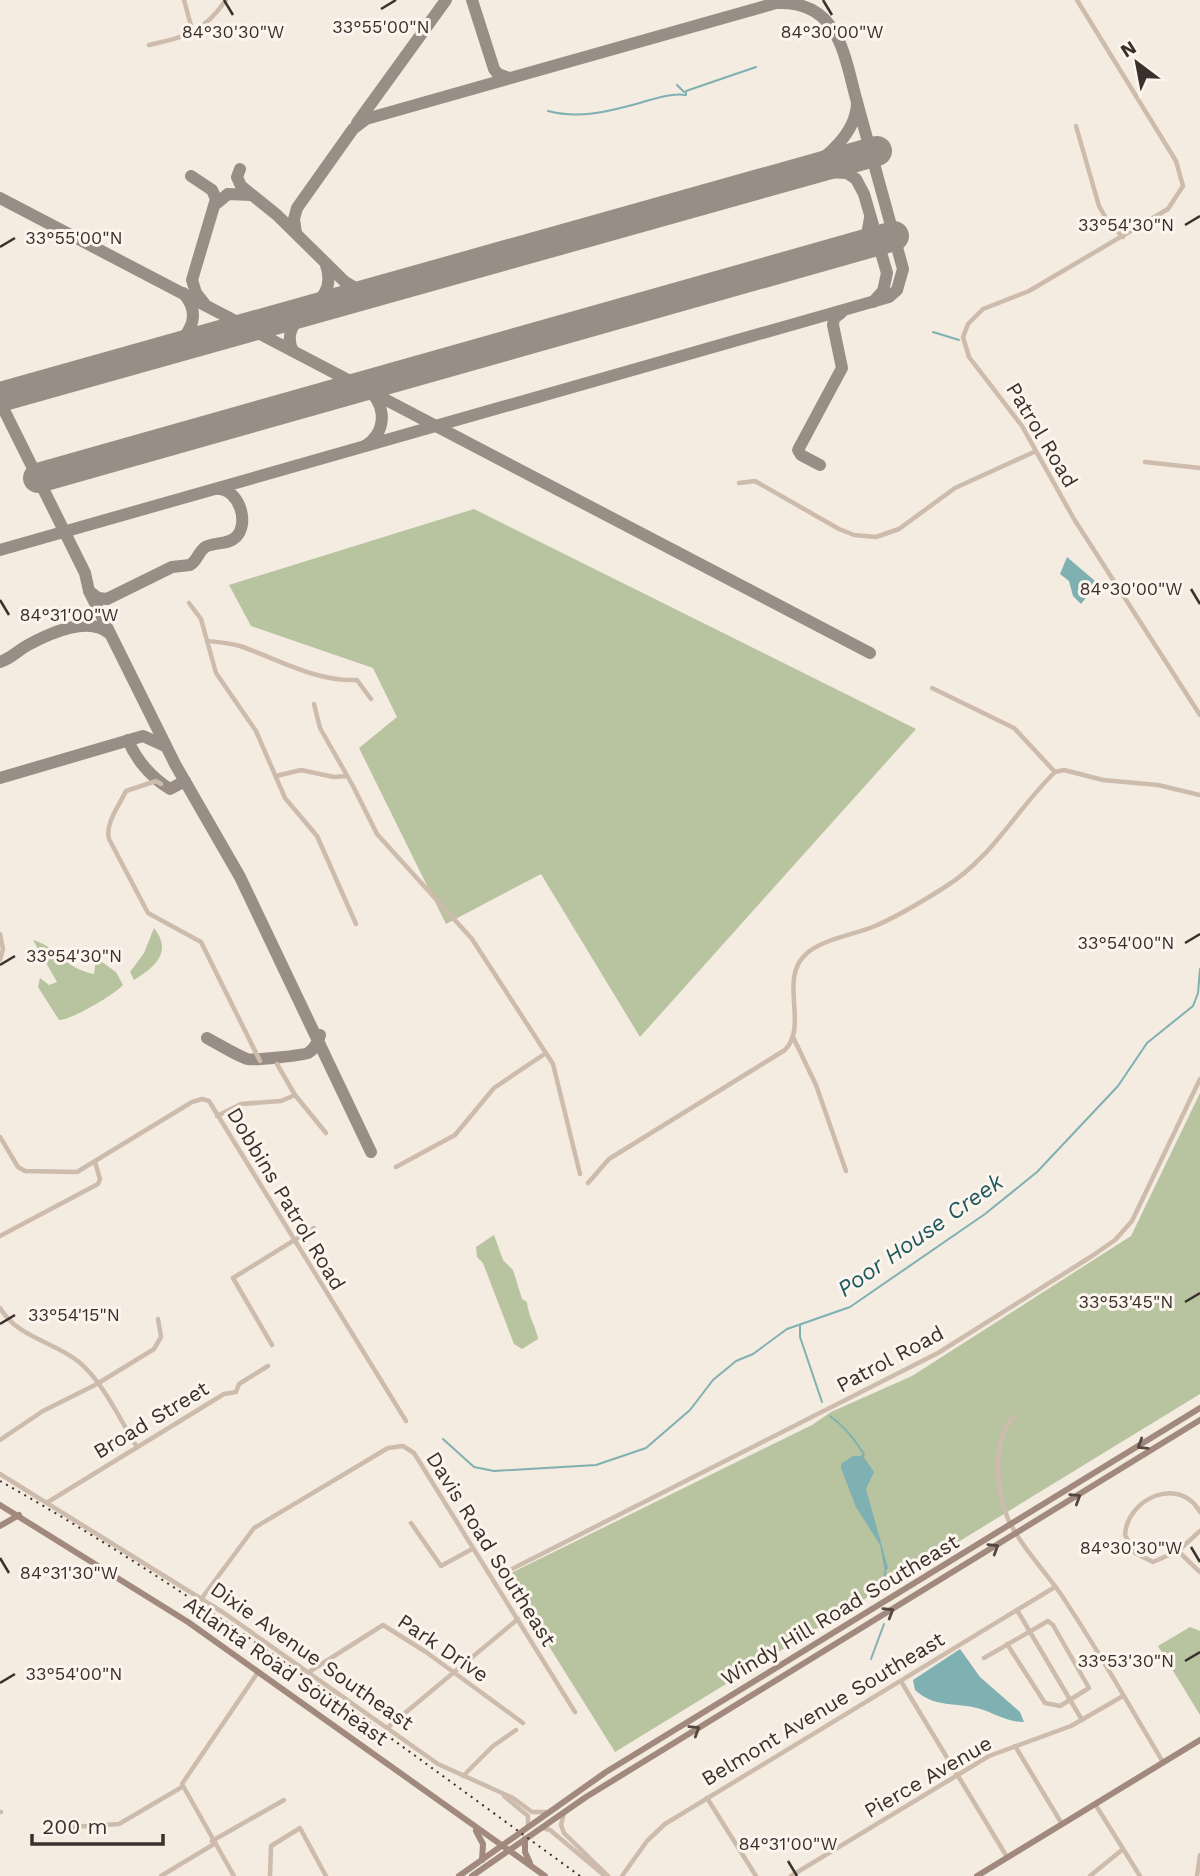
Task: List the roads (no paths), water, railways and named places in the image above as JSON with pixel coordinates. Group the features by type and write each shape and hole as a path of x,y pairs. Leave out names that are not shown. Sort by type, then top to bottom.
{"main road":[{"name":"Windy Hill Road Southeast","path":"466,1876 548,1812 652,1744 1012,1526 1200,1408"},
{"name":"Windy Hill Road Southeast","path":"475,1876 565,1811 1200,1420"},
{"name":"Atlanta Road Southeast","path":"0,1504 139,1590 259,1671 545,1876"},
{"path":"0,1526 19,1515"},
{"path":"977,1876 1200,1740"},
{"path":"473,1826 483,1844 482,1861"},
{"path":"525,1839 525,1852 531,1865"},
{"name":"Windy Hill Road Southeast","path":"459,1876 502,1847"}],"street":[{"path":"184,0 193,33"},
{"path":"149,45 193,33 213,19 226,0"},
{"name":"Patrol Road","path":"1077,0 1131,85 1182,176 1180,194 1168,209 1123,237 1029,291 983,309 965,330 963,337 969,357 1022,426 1034,452 1200,715"},
{"path":"1076,127 1099,206 1108,222 1123,237"},
{"path":"739,483 755,481 839,529 854,535 876,537 899,529 955,488 1034,452"},
{"path":"1145,462 1200,468"},
{"path":"189,603 197,611 211,663 256,730 285,797 317,836 356,924"},
{"path":"207,641 238,646 279,663 337,680 357,680 371,699"},
{"path":"932,688 1014,728 1055,772"},
{"path":"314,704 320,728 377,834 472,939 556,1070 580,1174"},
{"path":"276,776 301,770 334,777 347,776"},
{"path":"588,1183 610,1159 788,1046 793,1037 795,978 801,959 807,953 877,926 968,871 985,857 1055,772 1064,770 1103,780 1158,785 1200,795"},
{"path":"161,784 156,781 126,791 107,832 109,839 148,913 201,942 260,1061"},
{"path":"0,934 4,949 0,960"},
{"path":"793,1037 816,1085 846,1171"},
{"path":"396,1167 455,1135 494,1088 546,1053"},
{"path":"277,1064 295,1095 326,1133"},
{"name":"Patrol Road","path":"506,1572 938,1353 1093,1256 1115,1240 1132,1221 1200,1079"},
{"path":"217,1116 241,1104 281,1101 295,1095"},
{"name":"Dobbins Patrol Road","path":"95,1163 192,1102 202,1099 209,1101 406,1421"},
{"path":"0,1137 18,1167 25,1171 77,1172 95,1163 100,1179 98,1184 0,1236"},
{"path":"272,1345 233,1279 314,1228"},
{"path":"0,1308 8,1322 65,1352 82,1365 137,1447"},
{"path":"0,1440 43,1411 97,1384 158,1345 161,1327 158,1319"},
{"name":"Broad Street","path":"48,1502 224,1394 236,1392 239,1384 268,1366"},
{"path":"1013,1417 1002,1433 997,1452 1005,1507 1012,1526 1055,1587 1163,1762"},
{"name":"Davis Road Southeast","path":"202,1598 254,1528 397,1446 403,1446 414,1453 575,1713"},
{"name":"Dixie Avenue Southeast","path":"0,1474 202,1598 438,1764 501,1793 532,1812 548,1812"},
{"path":"1200,1512 1188,1496 1172,1493 1150,1499 1131,1511 1125,1535 1135,1553 1153,1562 1192,1542 1200,1531"},
{"path":"411,1523 441,1566 472,1549"},
{"path":"1178,1551 1200,1572"},
{"name":"Belmont Avenue Southeast","path":"622,1876 657,1830 902,1683 1055,1587"},
{"path":"1017,1610 1082,1720"},
{"path":"387,1728 518,1619"},
{"path":"984,1658 1007,1644 1048,1621 1089,1688 1060,1706 1050,1706 1040,1700 1007,1644"},
{"name":"Park Drive","path":"309,1672 383,1625 454,1672 523,1723"},
{"path":"71,1827 119,1824 182,1787 189,1772 259,1671"},
{"path":"902,1683 1007,1857"},
{"name":"Pierce Avenue","path":"791,1876 993,1754 1082,1720 1122,1696"},
{"path":"463,1776 493,1746 516,1730"},
{"path":"1015,1746 1062,1824"},
{"path":"182,1787 234,1876"},
{"name":"Dixie Avenue Southeast","path":"501,1793 528,1816 528,1827"},
{"path":"707,1798 756,1876"},
{"path":"161,1876 284,1800"},
{"path":"1094,1803 1140,1876"},
{"path":"565,1811 561,1825 564,1833 606,1876"},
{"path":"267,1875 271,1846 300,1828 326,1876"},
{"path":"541,1828 550,1830 606,1876"},
{"path":"1090,1876 1123,1849"},
{"path":"1197,1876 1200,1856"}],"water":[{"path":"1067,557 1095,581 1095,586 1081,604 1073,596 1069,581 1060,574"},
{"path":"853,1456 863,1456 874,1472 866,1489 888,1568 885,1572 880,1545 856,1507 841,1468 841,1464"},
{"path":"960,1649 980,1677 1020,1712 1024,1722 1005,1719 977,1708 930,1700 915,1690 913,1680"}],"waterway":[{"path":"548,111 592,114 667,96 686,95 686,91 756,67"},
{"path":"677,85 684,92"},
{"path":"933,332 959,340"},
{"name":"Poor House Creek","path":"443,1439 474,1467 494,1471 596,1465 646,1448 690,1410 713,1380 736,1361 753,1354 787,1329 850,1307 985,1214 1037,1172 1118,1086 1147,1043 1193,1006 1198,993 1200,969"},
{"path":"800,1326 800,1337 822,1402"},
{"path":"830,1416 857,1443 864,1454 860,1458"},
{"path":"882,1591 886,1583 885,1572"},
{"path":"871,1659 884,1624"}],"railway":[{"path":"0,1481 76,1525 223,1620 580,1876"}]}
